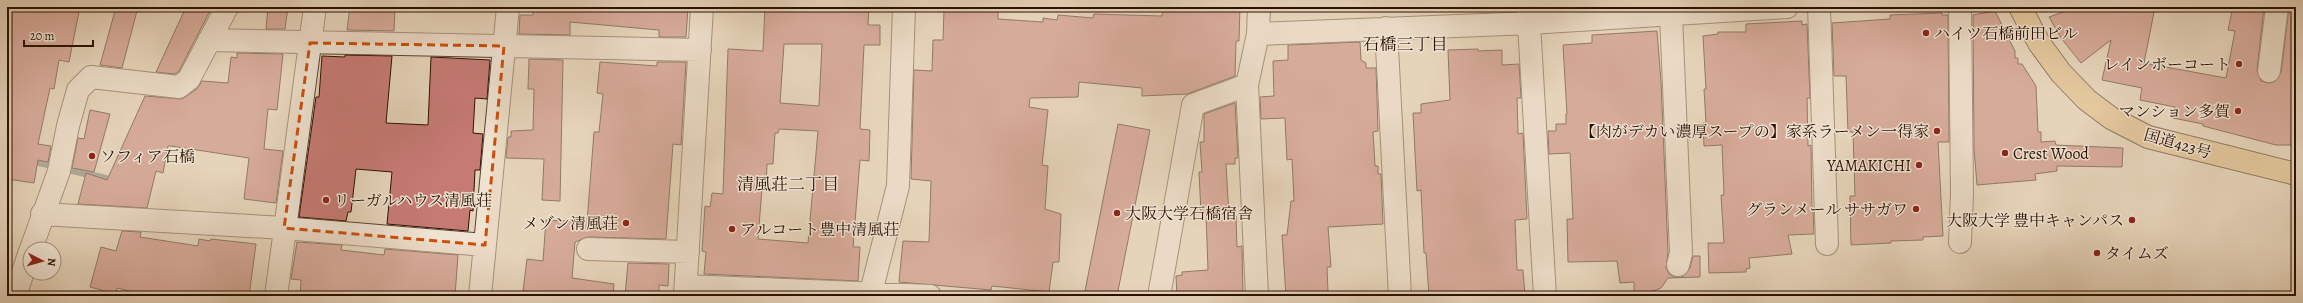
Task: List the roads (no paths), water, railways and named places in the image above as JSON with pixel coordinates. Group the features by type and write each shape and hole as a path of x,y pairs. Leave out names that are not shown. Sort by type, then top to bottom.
{"highway":[{"name":"国道423号","path":"2020,7 2039,43 2060,73 2087,100 2111,118 2148,137 2296,174"}],"street":[{"path":"33,241 59,172 68,126 78,90 91,77 179,87 189,79 227,7"},
{"path":"276,296 315,7"},
{"path":"480,296 508,7"},
{"path":"702,7 685,291 930,296"},
{"path":"870,294 898,186 904,7"},
{"path":"1257,296 1247,85 1258,34 1259,7"},
{"path":"1258,34 1386,28 1529,15 1671,15 1786,7"},
{"path":"1819,7 1827,244"},
{"path":"1960,7 1962,194 1960,242"},
{"path":"2269,71 2277,7"},
{"path":"1529,15 1545,296"},
{"path":"1671,15 1681,253 1678,265"},
{"path":"1386,28 1400,296"},
{"path":"209,40 700,50"},
{"path":"1158,296 1193,105 1247,85"},
{"path":"42,214 284,228 485,245"},
{"path":"588,249 688,252"},
{"path":"15,296 22,275"}],"waterway":[{"path":"29,160 116,181"}],"place":[{"name":"ハイツ石橋前田ビル","path":"1926,33"},
{"name":"レインボーコート","path":"2239,64"},
{"name":"マンション多賀","path":"2238,111"},
{"name":"【肉がデカい濃厚スープの】家系ラーメン一得家","path":"1937,131"},
{"name":"Crest Wood","path":"2005,153"},
{"name":"ソフィア石橋","path":"92,156"},
{"name":"YAMAKICHI","path":"1919,165"},
{"name":"リーガルハウス清風荘","path":"326,200"},
{"name":"グランメール ササガワ","path":"1916,209"},
{"name":"大阪大学石橋宿舎","path":"1117,213"},
{"name":"大阪大学 豊中キャンパス","path":"2132,220"},
{"name":"メゾン清風荘","path":"626,223"},
{"name":"アルコート豊中清風荘","path":"732,229"},
{"name":"タイムズ","path":"2097,253"}],"district":[{"name":"石橋三丁目","path":"1405,44"},
{"name":"清風荘二丁目","path":"788,184"}]}
